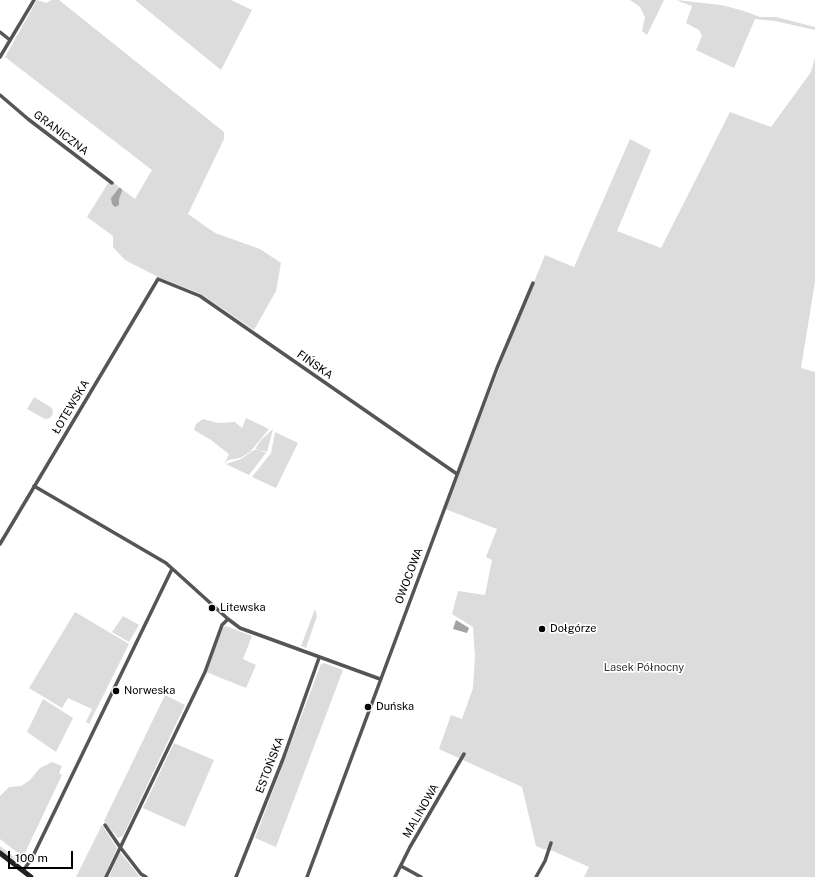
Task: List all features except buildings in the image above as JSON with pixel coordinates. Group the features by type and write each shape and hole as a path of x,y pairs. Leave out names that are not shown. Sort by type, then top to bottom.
{"main road":[{"path":"0,853 31,877"}],"street":[{"path":"0,57 34,0"},
{"path":"0,32 10,40"},
{"name":"GRANICZNA","path":"0,95 28,119 112,183"},
{"name":"FIŃSKA","path":"158,279 200,296 457,474"},
{"name":"ŁOTEWSKA","path":"0,544 158,279"},
{"name":"OWOCOWA","path":"307,877 497,368 533,283"},
{"path":"34,486 166,563 228,619 244,629 319,658 380,679"},
{"path":"23,871 32,858 172,569"},
{"path":"106,877 205,672 222,625 228,619"},
{"name":"ESTOŃSKA","path":"236,877 283,758 319,658"},
{"name":"MALINOWA","path":"395,877 464,754"},
{"path":"105,826 141,874 146,877"},
{"path":"536,877 545,861 551,843"},
{"path":"401,866 421,877"}],"green space":[{"path":"37,0 46,3 51,0 59,0 224,132 224,139 188,214 215,233 260,249 281,263 276,291 254,330 201,294 158,277 125,260 113,247 113,236 87,217 110,180 135,199 152,170 5,57"},
{"path":"135,0 231,0 252,10 221,70"},
{"path":"630,0 664,0 647,35 642,31 645,17 640,7"},
{"path":"676,0 721,5 760,17 776,17 815,27 815,30 775,21 755,19 734,68 696,50 702,36 699,30 686,23 692,6"},
{"name":"Lasek Północny","path":"815,58 815,282 801,368 815,372 815,877 584,877 589,867 553,851 536,846 522,787 439,749 451,715 462,719 473,688 475,656 473,627 452,614 458,591 485,595 492,560 486,557 497,529 445,509 545,255 574,267 630,139 651,150 617,231 661,248 730,112 771,127 811,72"},
{"path":"34,397 52,408 53,413 50,418 45,419 27,409"},
{"path":"246,418 269,429 250,452 240,458 228,460 224,464 229,454 211,440 194,430 196,424 203,419 218,423 235,422 242,428"},
{"path":"273,429 267,452 255,449 261,440"},
{"path":"275,432 298,443 276,488 252,477 271,453"},
{"path":"254,450 259,450 266,453 249,475 226,464 241,459"},
{"path":"315,609 317,616 306,648 301,646"},
{"path":"75,612 129,644 89,724 86,722 92,709 68,698 62,708 29,688"},
{"path":"123,616 139,625 129,642 112,632"},
{"path":"226,626 252,636 243,659 256,665 246,688 206,672 223,627"},
{"path":"324,663 343,670 276,847 255,838 321,664"},
{"path":"165,695 185,705 123,836 118,838 104,821"},
{"path":"43,699 73,718 56,752 27,732"},
{"path":"174,743 214,760 185,827 143,808"},
{"path":"52,762 62,766 59,773 62,775 23,857 0,839 0,796 9,787 21,786 30,780 40,768"},
{"path":"102,825 117,848 104,877 76,877"},
{"path":"0,846 23,864 6,855 0,850"},
{"path":"120,852 140,877 109,877"}],"shaded area":[{"path":"119,188 121,188 122,191 119,199 119,205 115,207 112,204 111,198"},
{"path":"456,620 469,628 467,633 453,629"}],"place":[{"name":"Litewska","path":"212,608"},
{"name":"Dołgórze","path":"542,629"},
{"name":"Norweska","path":"116,691"},
{"name":"Duńska","path":"368,707"}]}
